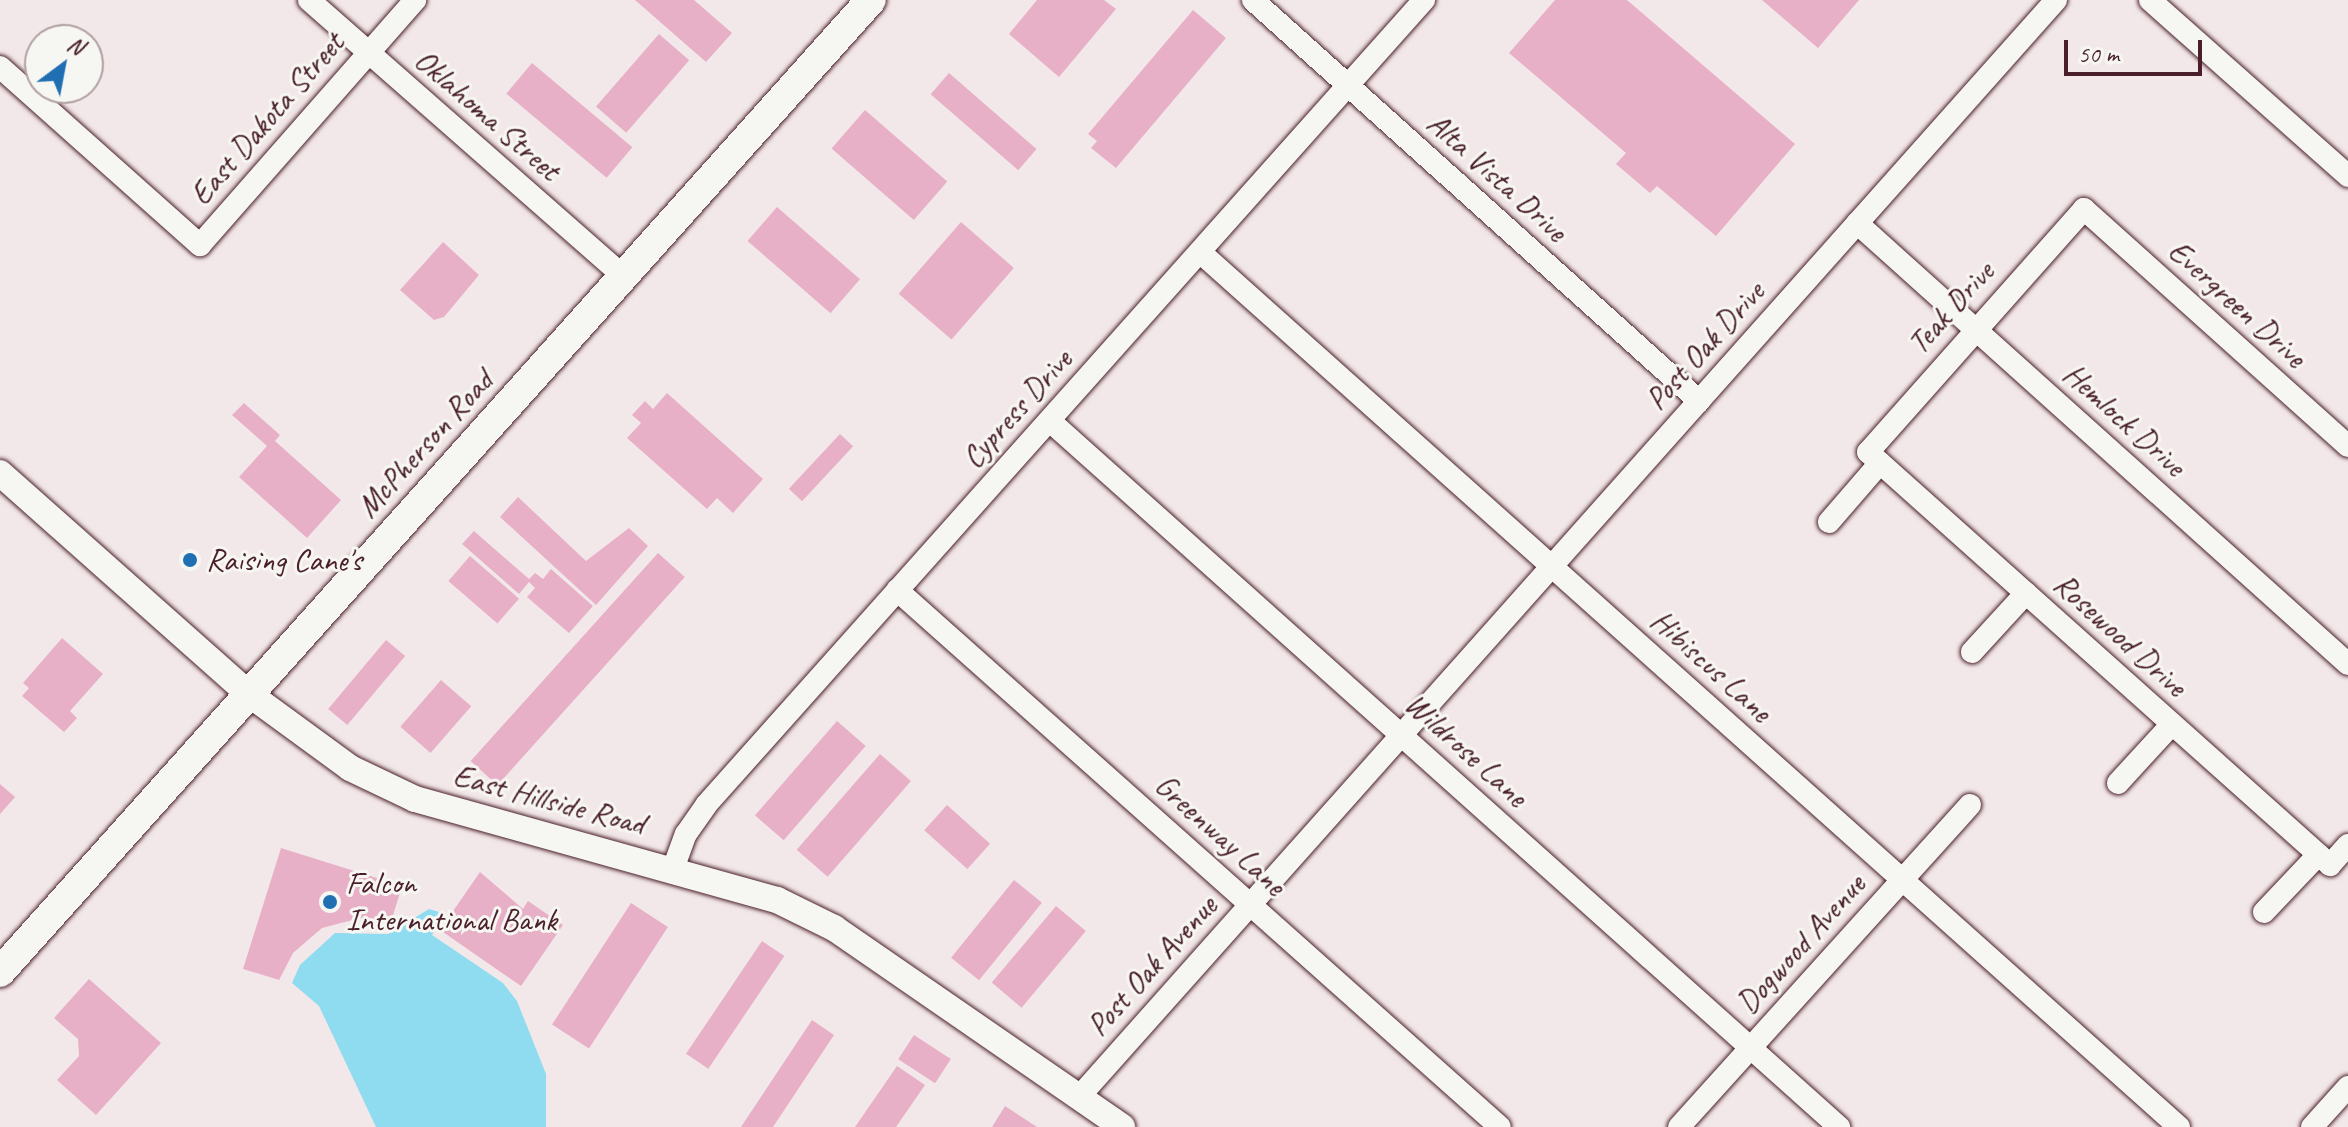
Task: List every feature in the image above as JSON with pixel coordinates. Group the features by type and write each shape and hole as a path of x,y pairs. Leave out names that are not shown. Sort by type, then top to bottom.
{"main road":[{"name":"McPherson Road","path":"0,972 871,0"}],"street":[{"name":"Oklahoma Street","path":"309,0 624,277"},
{"name":"East Dakota Street","path":"0,67 200,245 415,0"},
{"name":"Alta Vista Drive","path":"1253,0 1699,401"},
{"name":"Cypress Drive","path":"673,869 706,805 1424,0"},
{"name":"Post Oak Drive","path":"1401,735 2056,0"},
{"path":"2150,0 2346,169"},
{"name":"Teak Drive","path":"1829,522 1874,457 1975,329 2084,209"},
{"name":"Evergreen Drive","path":"2084,209 2348,446"},
{"name":"Hemlock Drive","path":"1857,223 2348,664"},
{"name":"Hibiscus Lane","path":"1200,252 2179,1127"},
{"name":"Wildrose Lane","path":"1050,421 1839,1127"},
{"name":"Rosewood Drive","path":"1874,457 2324,860"},
{"name":"East Hillside Road","path":"0,473 249,694 330,756 415,799 777,900 834,928 1122,1127"},
{"name":"Greenway Lane","path":"897,590 1500,1127"},
{"path":"1972,652 2026,593"},
{"path":"2118,783 2172,724"},
{"name":"Post Oak Avenue","path":"1079,1097 1401,735"},
{"name":"Dogwood Avenue","path":"1679,1127 1970,805"},
{"path":"2264,912 2324,860 2348,845"},
{"path":"2312,1127 2348,1087"}],"water":[{"path":"429,909 446,914 432,935 503,983 517,1001 546,1074 546,1127 376,1127 319,1006 292,983 300,965 335,933 388,934"}],"building":[{"path":"635,0 694,0 732,33 706,62"},
{"path":"1037,0 1104,0 1116,9 1059,77 1009,34"},
{"path":"1555,0 1627,0 1795,144 1716,236 1657,186 1650,193 1616,164 1626,153 1509,53"},
{"path":"1762,0 1859,0 1818,48"},
{"path":"1193,10 1226,38 1116,168 1091,148 1097,141 1088,134"},
{"path":"659,34 689,60 626,133 596,106"},
{"path":"532,63 632,147 607,178 506,94"},
{"path":"949,73 1037,149 1018,170 931,94"},
{"path":"865,110 947,182 914,220 832,148"},
{"path":"777,207 860,279 830,313 747,241"},
{"path":"961,222 1014,268 952,340 899,294"},
{"path":"443,242 479,275 444,317 434,320 400,290"},
{"path":"667,393 763,479 733,513 717,498 707,509 627,438 641,423 632,415 645,401 653,409"},
{"path":"244,403 280,435 275,441 341,500 307,538 239,477 267,446 232,415"},
{"path":"840,434 853,446 802,501 789,489"},
{"path":"518,497 586,561 629,528 648,546 596,605 500,517"},
{"path":"474,531 529,579 535,573 543,579 551,569 593,606 569,633 527,597 535,588 529,582 519,594 462,544"},
{"path":"658,553 685,577 497,785 471,761"},
{"path":"470,556 519,599 497,624 448,581"},
{"path":"62,638 103,674 70,711 77,718 64,732 22,696 29,688 23,683"},
{"path":"386,640 405,656 347,725 328,709"},
{"path":"441,680 471,706 431,753 400,727"},
{"path":"837,721 866,746 784,840 755,815"},
{"path":"880,754 911,781 828,877 797,850"},
{"path":"0,784 15,797 0,814"},
{"path":"947,805 990,844 967,869 924,830"},
{"name":"Falcon International Bank","path":"281,848 402,886 391,922 360,918 322,928 293,953 279,980 243,969"},
{"path":"480,872 523,909 528,901 563,925 521,986 440,930"},
{"path":"1014,880 1042,903 979,980 951,958"},
{"path":"631,903 668,927 589,1049 552,1025"},
{"path":"1056,906 1086,931 1022,1008 992,983"},
{"path":"762,941 784,956 708,1069 686,1054"},
{"path":"89,979 161,1043 96,1115 57,1080 79,1056 78,1039 54,1018"},
{"path":"812,1020 834,1035 773,1127 741,1127"},
{"path":"914,1035 951,1059 935,1083 898,1059"},
{"path":"897,1066 925,1085 896,1127 855,1127"},
{"path":"1005,1106 1037,1127 992,1127"}],"place":[{"name":"Raising Cane's","path":"190,560"},
{"name":"Falcon International Bank","path":"330,902"}]}
